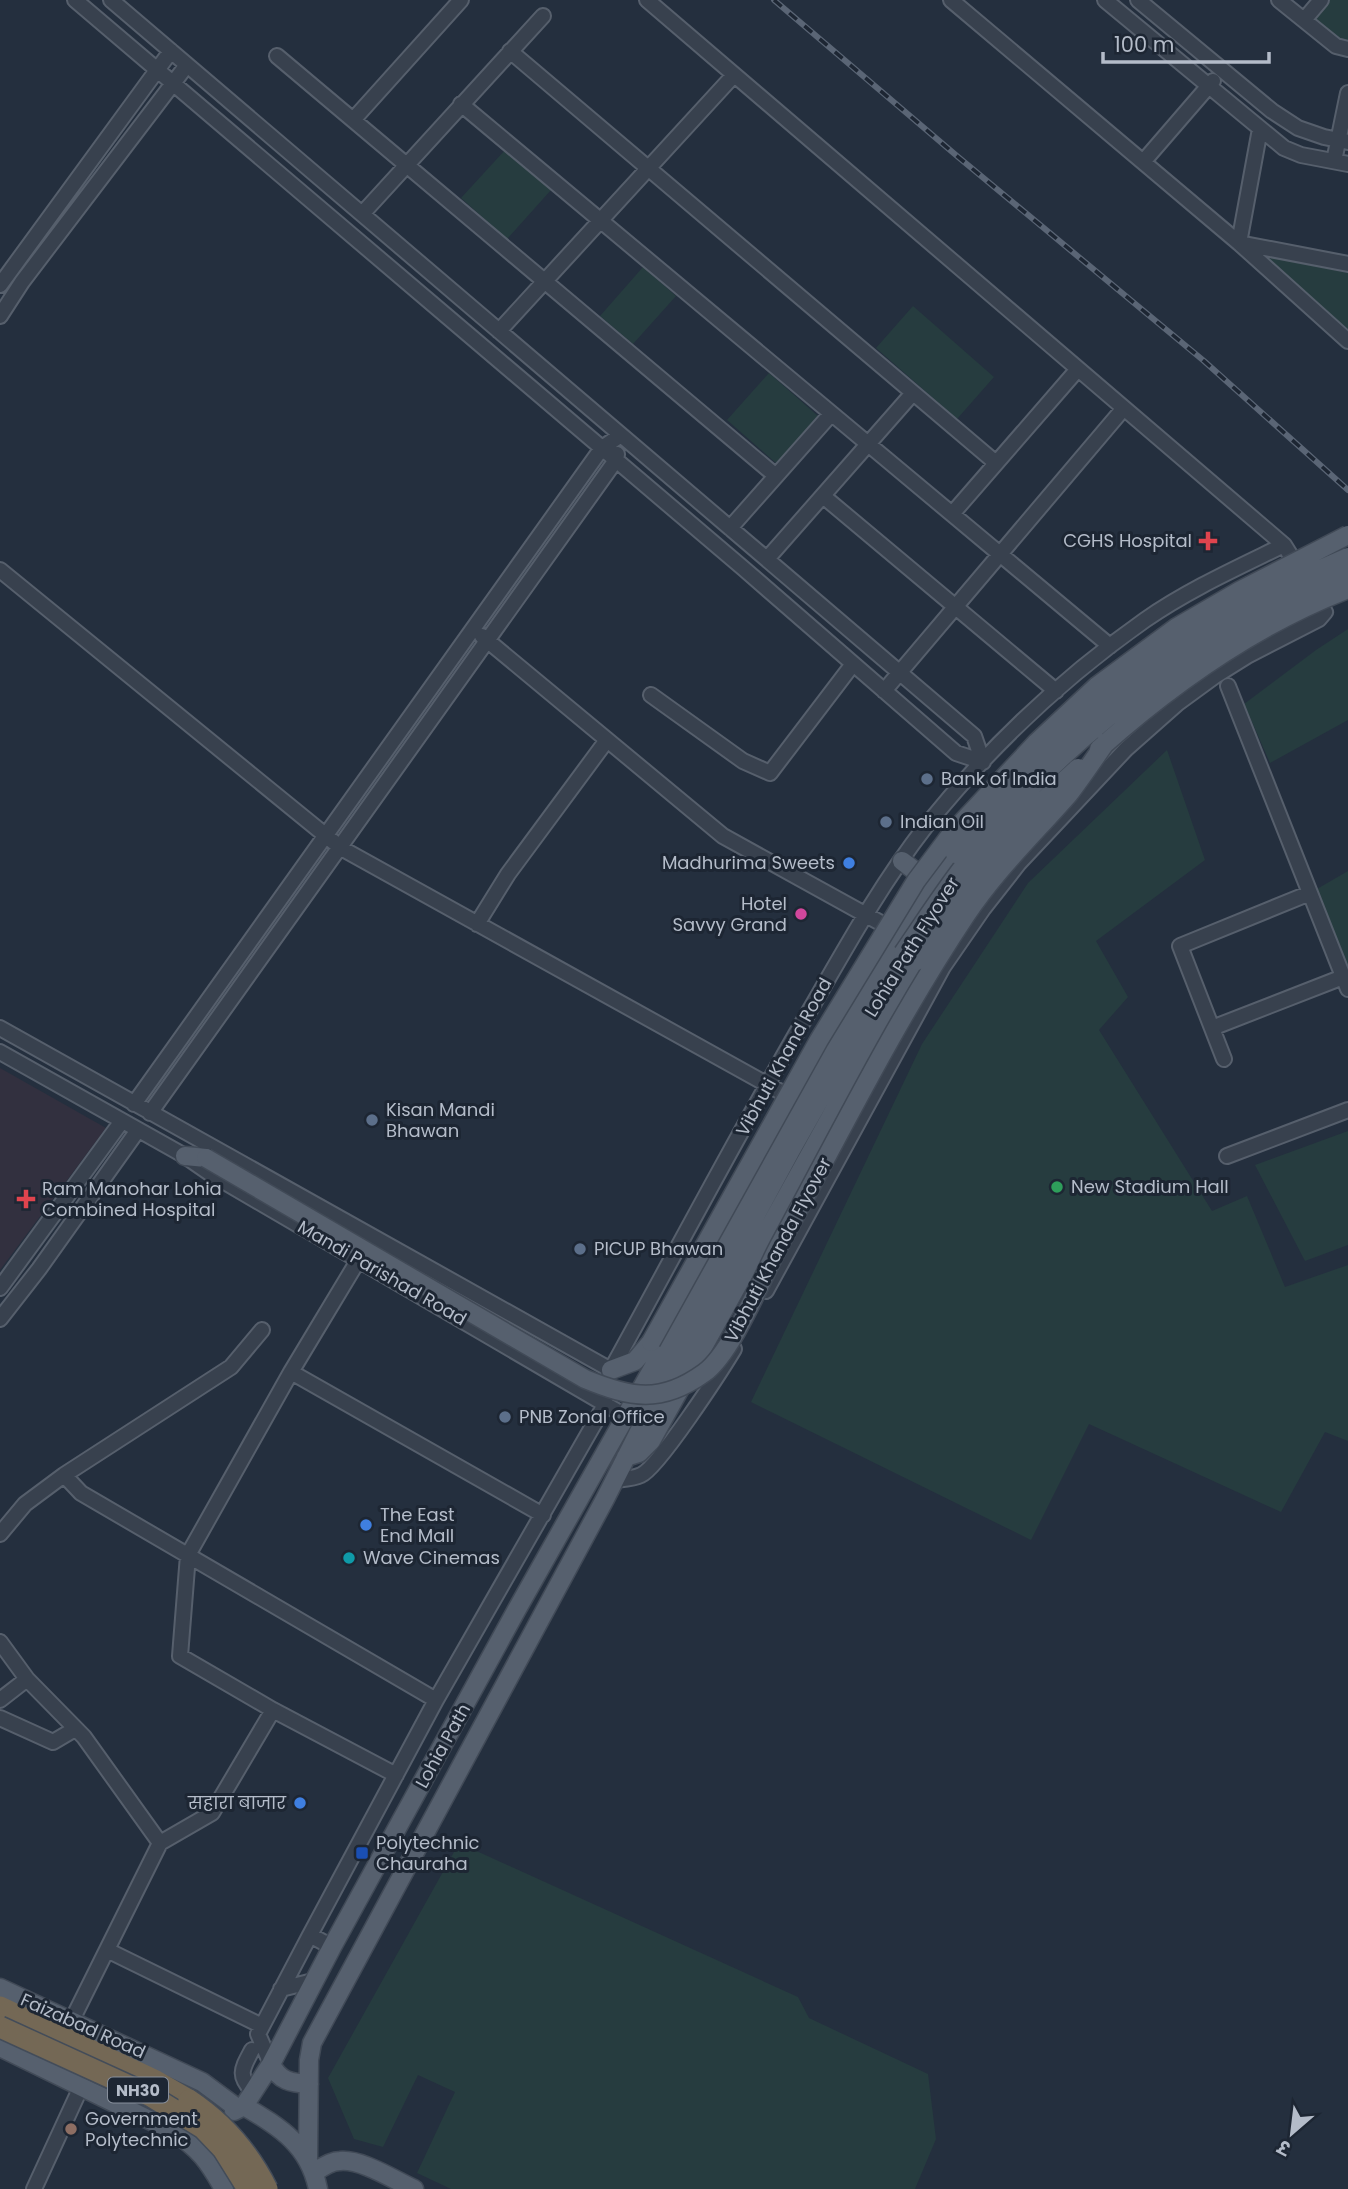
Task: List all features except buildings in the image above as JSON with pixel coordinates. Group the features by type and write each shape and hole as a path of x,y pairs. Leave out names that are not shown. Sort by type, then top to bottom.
{"highway":[{"name":"NH30","path":"0,2007 156,2081 209,2113 240,2146 267,2189"},
{"name":"NH30","path":"0,2027 151,2096 203,2127 223,2148 248,2189"}],"main road":[{"name":"Lohia Path Flyover","path":"611,1370 635,1361 651,1342 819,1040 916,881 952,832 1037,742 1097,686 1177,627 1239,591 1348,535"},
{"name":"Lohia Path Flyover","path":"643,1387 898,933 931,883 1009,790 1081,720 1135,676 1210,625 1307,574 1348,557"},
{"name":"Lohia Path Flyover","path":"605,1499 791,1150 977,848 1016,804 1087,735 1135,695 1215,639 1321,582 1348,572"},
{"name":"Lohia Path Flyover","path":"910,957 984,864 1044,798 1166,692 1231,647 1348,589"},
{"name":"Vibhuti Khanda Flyover","path":"185,1156 206,1158 585,1379 614,1391 646,1395 667,1394 705,1373 726,1351 770,1262 862,1091 939,957 1000,869 1069,793 1106,743"},
{"path":"902,861 931,883"},
{"name":"Lohia Path","path":"245,2102 271,2064 313,1981 643,1387"},
{"name":"Lohia Path","path":"314,2173 309,2084 312,2043 605,1499"},
{"name":"Faizabad Road","path":"0,1988 245,2102"},
{"path":"0,2047 168,2129 196,2147 225,2189"},
{"path":"271,2064 275,2073 283,2080 309,2084"},
{"path":"168,2129 191,2105 204,2082"},
{"path":"196,2147 245,2102 292,2138 314,2173 341,2160 369,2167 414,2189"}],"street":[{"path":"75,0 956,753 983,762"},
{"path":"110,0 974,736 983,762"},
{"path":"353,120 461,0"},
{"path":"614,1479 643,1475 656,1462 721,1370 943,967 982,909 1012,872 1117,758 1178,703 1247,656 1319,619 1325,612 1284,545 647,0"},
{"path":"951,0 1239,243 1348,341"},
{"path":"1138,0 1272,111 1298,128 1343,141"},
{"path":"1279,0 1336,46 1348,49"},
{"path":"1304,20 1321,0"},
{"path":"1113,2 1260,129 1284,148 1301,155 1341,163 1348,93"},
{"path":"362,214 543,16"},
{"path":"0,285 171,51"},
{"path":"510,51 996,463"},
{"path":"276,56 776,475"},
{"path":"0,316 22,282 187,65"},
{"path":"1143,162 1223,70"},
{"path":"499,331 734,75"},
{"path":"461,104 1110,646"},
{"path":"1239,243 1260,129"},
{"path":"1239,243 1348,264"},
{"path":"951,514 1078,369"},
{"path":"767,559 913,393"},
{"path":"884,691 1124,408"},
{"path":"730,528 831,414"},
{"path":"134,1104 602,449 621,435"},
{"path":"150,1113 616,460 621,435"},
{"path":"823,496 1056,691"},
{"name":"Vibhuti Khand Road","path":"611,1370 766,1085 864,915 925,827 983,762 1056,691 1110,646 1146,619 1207,582 1284,545"},
{"path":"0,570 341,848 802,1103"},
{"path":"472,629 723,836 898,933"},
{"path":"651,695 743,761 770,773 853,664"},
{"path":"432,686 434,718"},
{"path":"1212,1027 1346,983 1228,686"},
{"path":"477,924 508,874 607,740"},
{"path":"1224,1059 1180,946 1310,893"},
{"path":"0,1028 611,1370"},
{"name":"Mandi Parishad Road","path":"0,1052 185,1156 627,1417"},
{"path":"1227,1156 1348,1110"},
{"path":"0,1288 122,1121"},
{"path":"3,1312 39,1269 138,1130"},
{"path":"359,1259 291,1372 188,1555 180,1656 273,1710 396,1775"},
{"path":"0,1534 25,1504 64,1475 231,1367 262,1330"},
{"path":"548,1371 564,1344"},
{"path":"291,1372 543,1515"},
{"path":"271,2064 258,2034 262,2026 436,1700 606,1403"},
{"path":"64,1475 81,1493 436,1700"},
{"path":"0,1642 27,1679 75,1729 160,1843"},
{"path":"0,1700 27,1679"},
{"path":"71,2021 160,1843 212,1813 273,1710"},
{"path":"0,1718 53,1742 75,1729"},
{"path":"310,1935 332,1947"},
{"path":"107,1950 262,2026"},
{"path":"292,1969 313,1981"},
{"path":"281,1989 313,1981"},
{"path":"245,2102 242,2070 252,2050"},
{"path":"34,2189 81,2087"}],"shaded area":[{"name":"Ram Manohar Lohia Combined Hospital","path":"0,1068 106,1128 0,1270"}],"green space":[{"path":"1330,0 1348,0 1348,43 1340,41 1312,21"},
{"path":"506,149 551,190 507,239 461,198"},
{"path":"1265,256 1348,273 1348,332"},
{"path":"643,267 676,296 633,344 600,316"},
{"path":"913,306 994,377 957,419 876,348"},
{"path":"769,373 818,416 777,464 727,420"},
{"path":"1348,629 1348,720 1270,763 1244,704"},
{"path":"1167,750 1205,860 1096,941 1128,997 1099,1030 1212,1211 1247,1196 1285,1287 1348,1265 1348,1441 1325,1432 1281,1512 1089,1424 1031,1540 751,1402 922,1044 1028,883"},
{"path":"1348,871 1348,989 1310,893"},
{"path":"1348,1131 1348,1245 1305,1261 1255,1165"},
{"path":"459,1843 798,1997 809,2018 928,2074 936,2139 915,2189 451,2189 417,2173 455,2092 418,2075 383,2147 354,2139 328,2078"}],"railway":[{"path":"774,0 1204,361 1348,490"}],"place":[{"name":"CGHS Hospital","path":"1208,541"},
{"name":"Bank of India","path":"927,779"},
{"name":"Indian Oil","path":"886,822"},
{"name":"Madhurima Sweets","path":"849,863"},
{"name":"Hotel Savvy Grand","path":"801,914"},
{"name":"Kisan Mandi Bhawan","path":"372,1120"},
{"name":"New Stadium Hall","path":"1057,1187"},
{"name":"Ram Manohar Lohia Combined Hospital","path":"26,1199"},
{"name":"PICUP Bhawan","path":"580,1249"},
{"name":"PNB Zonal Office","path":"505,1417"},
{"name":"The East End Mall","path":"366,1525"},
{"name":"Wave Cinemas","path":"349,1558"},
{"name":"सहारा बाजार","path":"300,1803"},
{"name":"Polytechnic Chauraha","path":"362,1853"},
{"name":"Government Polytechnic","path":"71,2129"}]}
